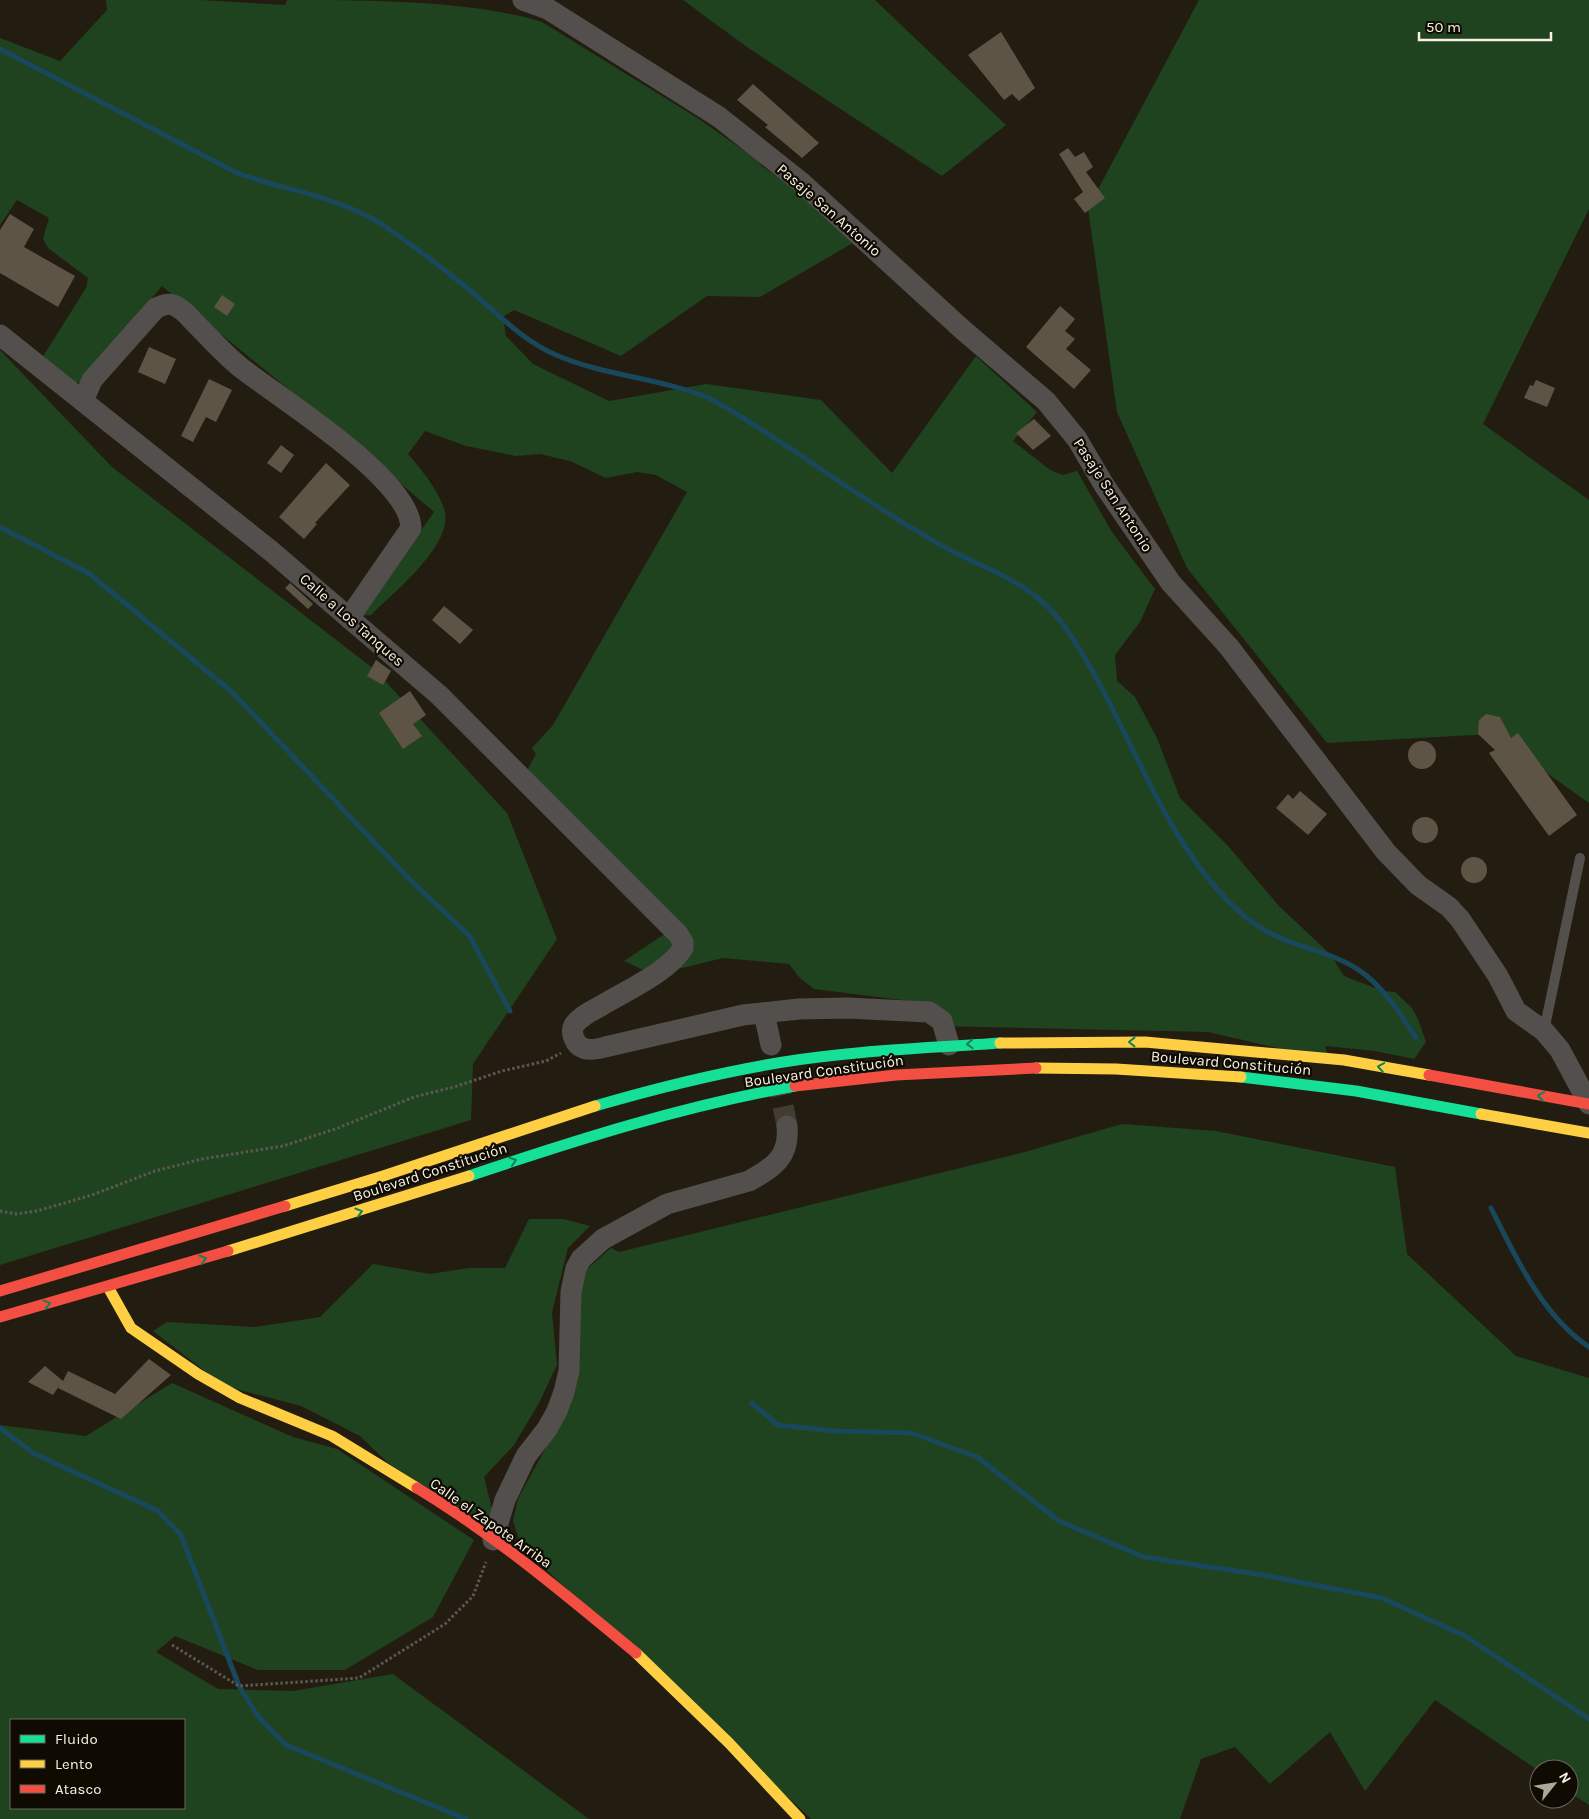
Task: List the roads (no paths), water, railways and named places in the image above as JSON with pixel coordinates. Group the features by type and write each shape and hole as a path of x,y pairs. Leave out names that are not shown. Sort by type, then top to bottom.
{"main road":[{"name":"Boulevard Constitución","path":"0,1291 383,1176 563,1115 656,1088 765,1066 836,1056 1001,1042 1144,1042 1344,1060 1589,1104"},
{"name":"Boulevard Constitución","path":"0,1317 108,1287 400,1199 586,1137 677,1111 771,1090 879,1076 1029,1068 1107,1068 1173,1071 1358,1091 1589,1133"},
{"name":"Calle el Zapote Arriba","path":"108,1287 131,1328 198,1374 240,1398 332,1436 408,1485 442,1503 539,1573 643,1659 729,1743 800,1819"}],"street":[{"name":"Pasaje San Antonio","path":"523,0 548,10 719,117 802,183 963,330 1046,401 1077,439 1104,485 1171,583 1235,654 1386,852 1418,885 1449,907 1460,919 1498,976 1516,1010 1544,1032 1560,1050 1589,1104"},
{"path":"83,401 92,380 156,308 164,304 178,307 239,366 335,436 399,497 406,508 411,528 349,618"},
{"name":"Calle a Los Tanques","path":"0,335 271,551 439,695 678,934 683,942 683,948 679,956 671,963 589,1012 574,1025 572,1034 575,1042 582,1048 593,1050 713,1021 764,1013"},
{"path":"771,1045 764,1013 847,1008 929,1012 942,1021 949,1045"},
{"path":"493,1540 505,1500 526,1456 558,1411 564,1392 569,1371 571,1292 576,1268 581,1259 603,1239 667,1204 749,1181 761,1174 780,1158 788,1139 787,1126"}],"lane":[{"path":"1544,1032 1580,858"}],"waterway":[{"path":"0,49 237,173 333,201 369,217 429,258 511,326 544,349 594,368 671,386 709,398 755,425 922,534 1029,591 1065,627 1086,660 1106,695 1160,804 1203,872 1229,902 1257,926 1280,938 1343,961 1367,976 1388,997 1416,1038"},
{"path":"0,527 90,574 232,692 409,879 469,935 510,1011"},
{"path":"1491,1208 1521,1266 1544,1302 1557,1319 1589,1347"},
{"path":"752,1403 778,1425 836,1431 912,1433 977,1457 1059,1521 1144,1557 1263,1575 1382,1598 1465,1636 1589,1719"},
{"path":"0,1428 33,1453 158,1511 181,1535 239,1686 257,1715 286,1745 466,1819"}],"tunnel":[{"path":"777,1075 787,1126"}]}
